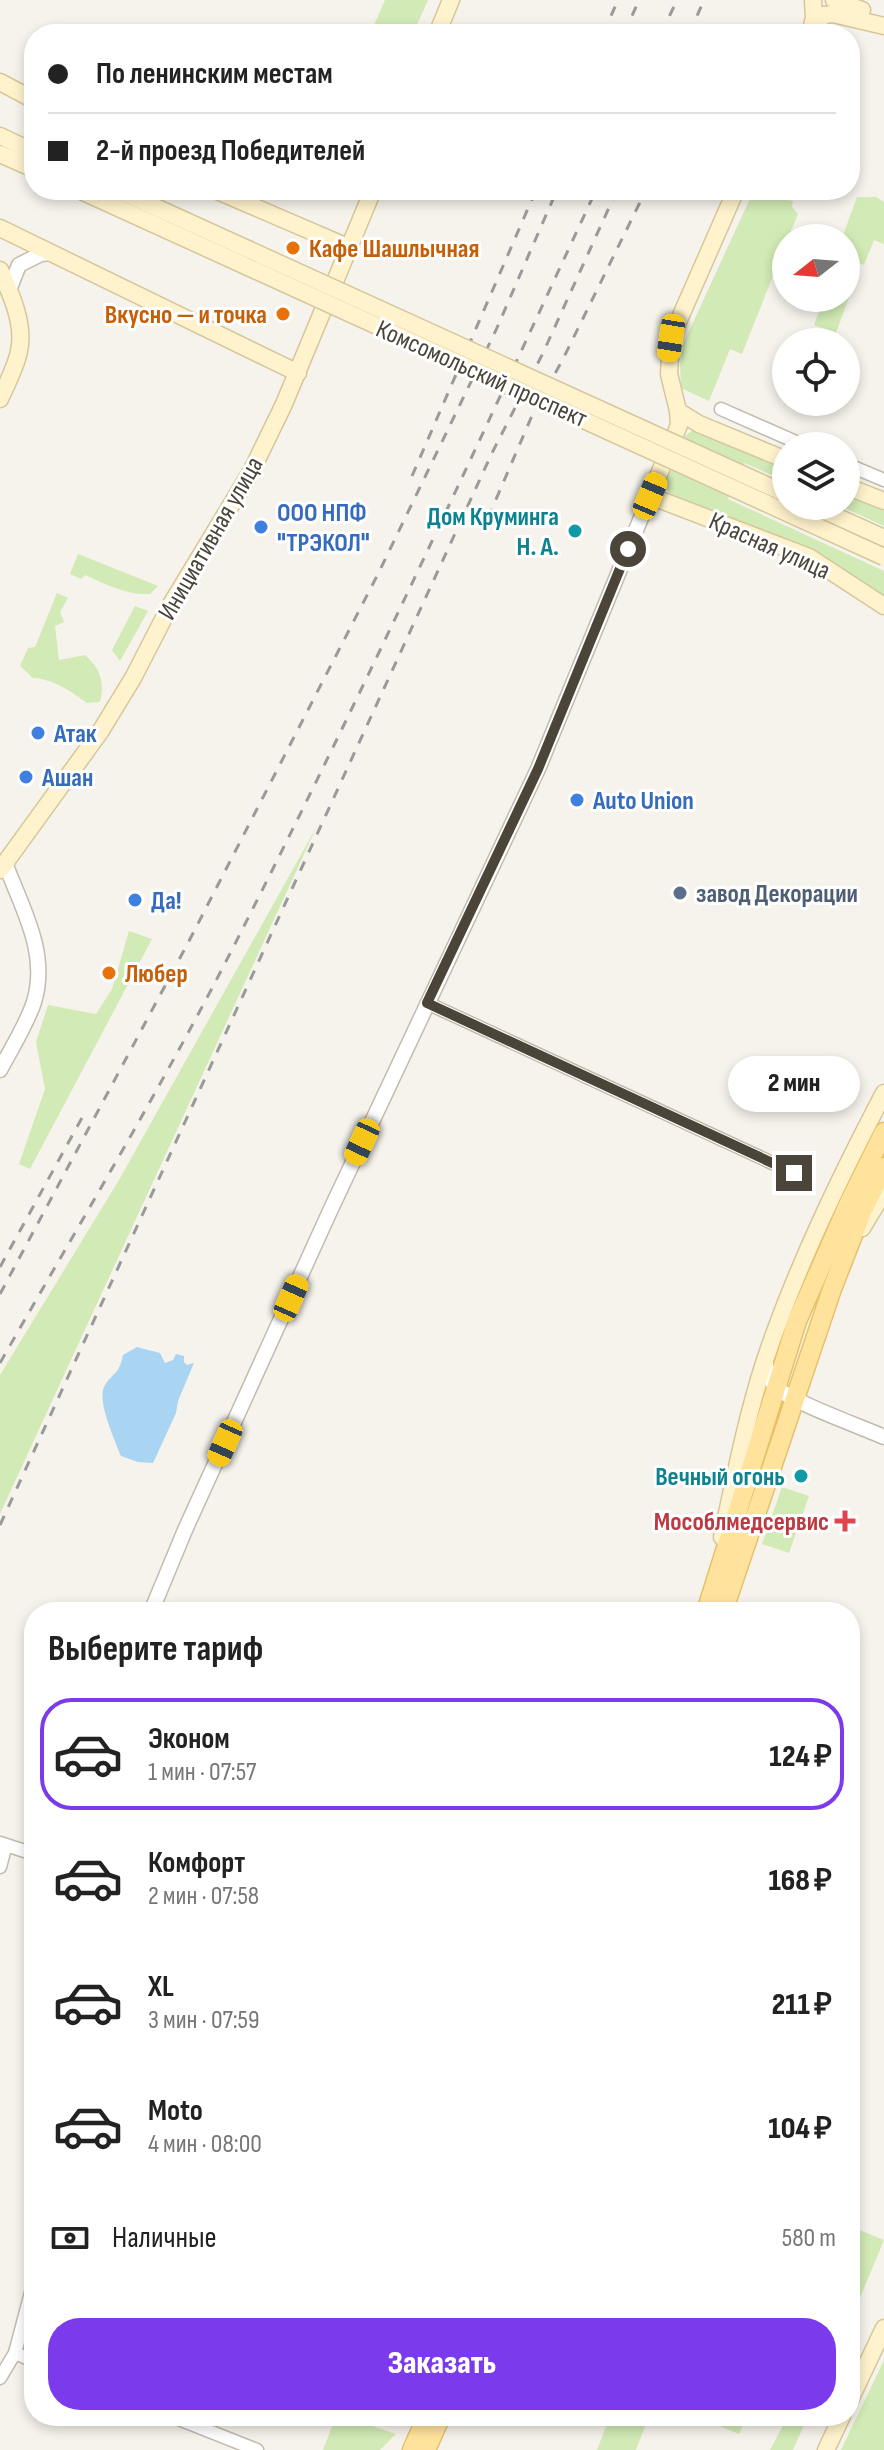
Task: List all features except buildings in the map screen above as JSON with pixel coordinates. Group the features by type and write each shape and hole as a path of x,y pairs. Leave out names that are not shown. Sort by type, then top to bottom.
{"main road":[{"path":"441,24 451,0"},
{"path":"821,12 884,17"},
{"path":"821,12 884,26"},
{"path":"0,82 24,95"},
{"path":"0,136 24,147"},
{"path":"0,154 24,165"},
{"name":"Комсомольский проспект","path":"101,200 884,557"},
{"name":"Комсомольский проспект","path":"140,200 772,488"},
{"path":"238,200 350,248"},
{"name":"Инициативная улица","path":"2,861 84,756 124,694 170,606 251,472 298,373 369,200"},
{"path":"650,496 678,428 678,411 669,374 671,338 732,200"},
{"path":"0,228 298,373"},
{"path":"0,270 19,324 20,348 0,399"},
{"path":"678,411 699,424 772,454"},
{"path":"860,492 884,501"},
{"name":"Красная улица","path":"650,496 809,557 884,606"},
{"path":"844,520 884,538"},
{"path":"714,1602 732,1485 765,1361 831,1197 884,1093"},
{"path":"715,1602 775,1388 797,1321 884,1132"},
{"path":"716,1602 794,1399 841,1264 884,1167"},
{"path":"841,1264 884,1192"},
{"path":"860,2379 884,2328"},
{"path":"412,2450 423,2426"},
{"path":"426,2450 437,2426"},
{"path":"826,2450 837,2426"}],"street":[{"path":"9,290 19,265 50,253"},
{"path":"721,409 773,432"},
{"path":"860,470 884,480"},
{"path":"158,1602 192,1515 538,769 650,496"},
{"path":"0,1070 34,1003 40,969 33,933 2,861"},
{"path":"427,1003 794,1173"},
{"path":"765,1361 775,1388 884,1437"},
{"path":"0,1867 3,1844 24,1851"},
{"path":"0,2378 15,2353 24,2319"},
{"path":"15,2353 24,2357"},
{"path":"196,2426 257,2450"}],"green space":[{"path":"385,0 428,0 417,24 374,24"},
{"path":"876,197 884,202 884,244 874,240 864,265 860,263 860,224 847,224 856,200"},
{"path":"749,200 793,201 792,207 798,214 794,224 772,224 772,278 742,354 730,349 709,401 681,388 680,364 684,342"},
{"path":"819,312 844,312 838,328 814,325"},
{"path":"694,430 772,461 772,475 744,463 728,499 884,571 884,599 672,497 666,484 669,466"},
{"path":"860,498 884,507 884,526 860,515"},
{"path":"78,554 158,586 150,594 141,594 117,589 85,575 81,579 70,574"},
{"path":"57,593 68,598 60,612 64,622 55,626 59,660 85,655 90,660 98,670 101,682 100,702 87,703 55,683 33,678 20,666 28,648 35,647"},
{"path":"135,606 148,611 120,661 112,650"},
{"path":"317,826 0,1514 0,1375 119,1180"},
{"path":"129,931 152,939 30,1169 19,1164 45,1089 36,1042 48,1005 96,1014 112,989"},
{"path":"782,1487 809,1496 789,1553 762,1544"},
{"path":"860,2230 884,2240 860,2298"},
{"path":"884,2360 884,2450 841,2450 852,2426 860,2426 860,2410"},
{"path":"332,2426 372,2426 396,2434 380,2450 323,2450"},
{"path":"606,2426 645,2426 636,2450 597,2450"},
{"path":"719,2426 743,2426 739,2434"},
{"path":"783,2426 804,2426 793,2450 770,2450"}],"water":[{"path":"137,1347 160,1353 165,1363 173,1360 176,1354 184,1356 187,1365 194,1363 153,1463 121,1456 103,1402 104,1387 117,1370 123,1355"}],"railway":[{"path":"607,24 618,0"},
{"path":"628,24 639,0"},
{"path":"666,24 677,0"},
{"path":"693,24 704,0"},
{"path":"412,476 532,200"},
{"path":"0,1294 189,941 379,572 496,330 553,200"},
{"path":"0,1363 155,1094 242,930 378,654 591,200"},
{"path":"0,1525 492,453 543,353 612,200"},
{"path":"488,518 531,418 641,200"},
{"path":"0,1267 83,1116"}],"place":[{"name":"Кафе Шашлычная","path":"293,248"},
{"name":"Вкусно — и точка","path":"283,314"},
{"name":"ООО НПФ \"ТРЭКОЛ\"","path":"261,527"},
{"name":"Дом Круминга Н. А.","path":"575,531"},
{"name":"Атак","path":"38,733"},
{"name":"Ашан","path":"26,777"},
{"name":"Auto Union","path":"577,800"},
{"name":"завод Декорации","path":"680,893"},
{"name":"Да!","path":"135,900"},
{"name":"Любер","path":"109,973"},
{"name":"Вечный огонь","path":"801,1476"},
{"name":"Мособлмедсервис","path":"845,1521"}],"route":[{"path":"628,549 538,769 427,1003 794,1173"}]}
